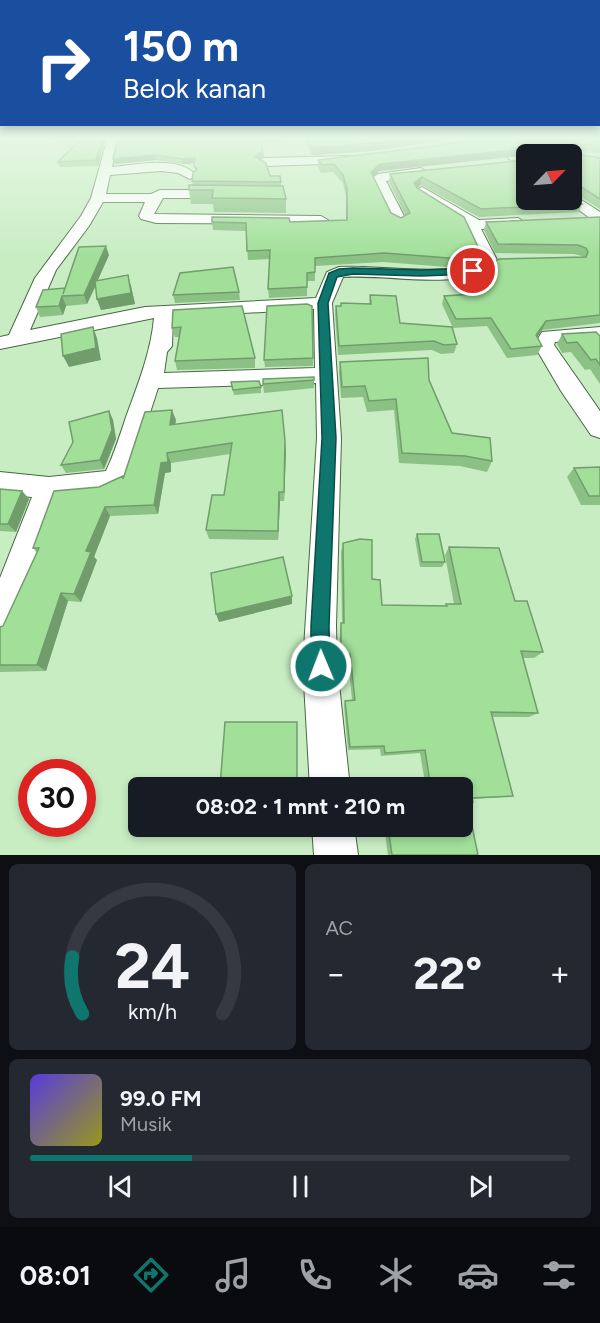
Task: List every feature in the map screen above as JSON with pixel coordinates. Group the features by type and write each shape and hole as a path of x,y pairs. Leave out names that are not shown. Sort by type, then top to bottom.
{"street":[{"path":"9,340 48,270 85,220 98,198 103,177"},
{"path":"387,177 378,178 399,220"},
{"path":"422,190 475,224 531,222"},
{"path":"98,198 154,198 164,193 239,194"},
{"path":"154,198 147,212 148,218 321,220"},
{"path":"475,224 471,226 489,260"},
{"path":"489,260 511,261"},
{"path":"329,777 320,626 333,367 323,303 333,276 339,272 468,271 486,267 489,260"},
{"path":"9,340 164,312 323,303"},
{"path":"0,483 49,488 113,481 118,476 149,383 152,381 157,350 162,346 164,312"},
{"path":"600,333 553,336 546,338 544,345 569,386 600,429"},
{"path":"152,381 333,367"},
{"path":"0,619 49,488"},
{"path":"334,837 336,855"}],"building":[{"path":"193,177 280,177 281,182 192,181"},
{"path":"344,177 373,177 391,213 401,218 410,213 391,177 516,177 516,207 481,209 422,177 414,183 417,188 464,217 480,251 472,255 449,258 384,253 315,258 315,272 307,273 307,287 268,289 270,250 247,251 246,223 212,222 212,217 289,218 290,222 347,220 347,189"},
{"path":"582,177 600,177 600,199 582,187"},
{"path":"189,185 283,186 286,199 212,198 213,190 189,190"},
{"path":"600,217 600,315 546,321 536,335 542,346 511,349 491,318 456,319 444,296 472,294 458,272 483,268 499,259 586,257 588,252 586,248 578,245 498,244 486,222"},
{"path":"106,246 84,295 62,296 59,306 36,307 43,290 65,288 63,294 79,247"},
{"path":"233,267 239,292 173,295 180,273"},
{"path":"128,275 131,293 97,299 95,281"},
{"path":"370,295 396,296 400,323 452,327 457,344 444,345 434,341 339,346 336,306 341,306 341,303 371,304"},
{"path":"307,304 312,306 313,358 264,360 267,306"},
{"path":"242,306 255,358 175,361 181,327 172,328 173,310"},
{"path":"93,327 96,348 63,356 61,334"},
{"path":"596,332 600,336 600,365 596,359 591,360 577,342 567,343 562,334"},
{"path":"428,358 429,380 452,433 490,438 492,461 465,456 402,453 396,399 369,401 365,386 342,387 340,362"},
{"path":"314,377 314,380 263,384 263,379"},
{"path":"259,381 261,387 233,390 231,382"},
{"path":"172,410 170,425 282,410 285,441 284,492 279,492 278,531 206,530 212,495 224,495 232,443 167,453 168,462 161,463 154,505 105,507 86,551 91,552 74,594 61,593 37,665 0,665 0,627 3,626 39,548 33,548 54,491 99,487 123,476 123,479 145,412"},
{"path":"109,411 112,430 100,460 61,465 73,442 69,422"},
{"path":"600,467 600,496 589,496 574,468"},
{"path":"0,489 22,491 8,524 0,524"},
{"path":"417,534 439,534 445,562 422,562"},
{"path":"360,539 372,540 372,579 380,580 382,605 447,606 446,604 461,604 449,547 499,548 515,601 527,601 543,652 521,651 538,713 491,712 513,796 473,798 473,777 429,777 425,750 385,753 384,746 350,747 345,701 355,700 350,654 341,654 341,623 344,623 343,543"},
{"path":"283,557 292,596 216,614 211,573"},
{"path":"225,722 297,722 297,777 221,777"},
{"path":"473,831 478,855 392,855 390,837 473,837"}],"route":[{"path":"321,666 320,626 329,438 323,303 333,276 335,273 353,271 421,273 473,271"}]}
